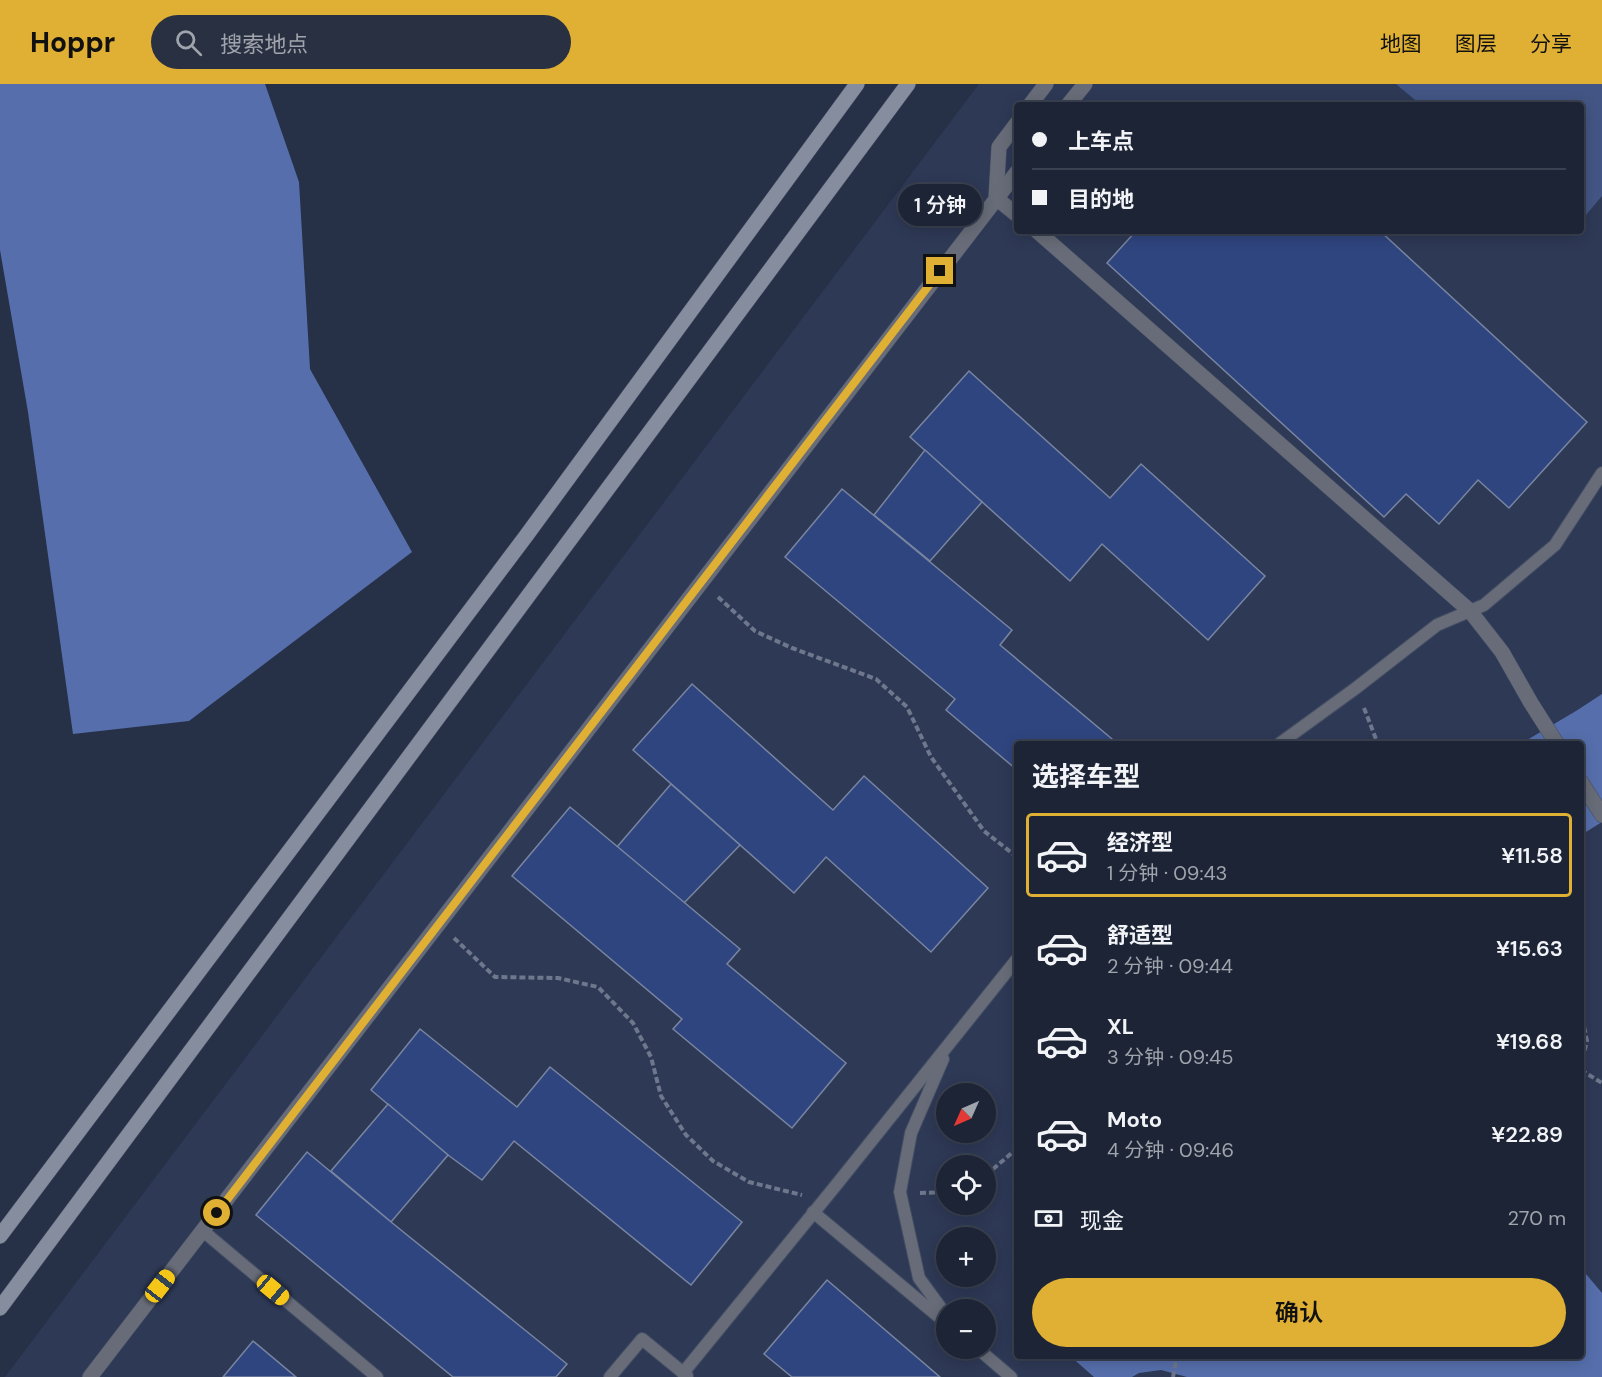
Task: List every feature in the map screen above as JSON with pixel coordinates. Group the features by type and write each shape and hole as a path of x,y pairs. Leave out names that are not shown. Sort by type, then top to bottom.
{"street":[{"path":"0,1236 526,536 857,84"},
{"path":"0,1308 908,84"},
{"path":"1032,102 1046,84"},
{"path":"1070,102 1085,84"},
{"path":"996,198 999,147 1014,127"},
{"path":"90,1377 1014,176"},
{"path":"996,198 1014,213"},
{"path":"1040,234 1470,611 1502,652 1555,741"},
{"path":"1584,787 1602,815"}],"lane":[{"path":"1283,741 1437,625 1484,605 1555,545 1602,473"},
{"path":"610,1377 642,1339 685,1375 1014,963"},
{"path":"936,1301 920,1278 900,1192 911,1133 950,1043"},
{"path":"813,1212 936,1315"},
{"path":"203,1231 377,1377"},
{"path":"990,1359 1011,1377"}],"path":[{"path":"702,582 755,631 803,652 876,679 907,707 931,758 984,831 1014,854"},
{"path":"1356,688 1376,741"},
{"path":"439,924 495,977 558,978 598,987 633,1023 651,1057 662,1096 686,1135 713,1161 749,1182 823,1200"},
{"path":"1584,1026 1587,1041 1584,1053"},
{"path":"1584,1072 1602,1083"},
{"path":"996,1166 1014,1150"},
{"path":"1173,1377 1176,1359"}],"shaded area":[{"path":"0,84 265,84 299,182 310,369 412,552 189,721 73,734 28,412 0,250"},
{"path":"979,84 1602,84 1602,1377 5,1377"},
{"path":"1396,84 1602,84 1602,196 1584,217 1584,102 1417,102"},
{"path":"1602,694 1602,822 1584,833 1584,741 1525,741"},
{"path":"1584,1272 1602,1293 1602,1377 1187,1377 1161,1370 1139,1373 1132,1377 1094,1377 1073,1359 1584,1359"}],"building":[{"path":"1133,234 1383,234 1587,422 1509,508 1478,480 1439,524 1406,494 1384,517 1107,263"},
{"path":"969,371 1110,498 1141,464 1265,576 1208,640 1102,544 1070,581 910,437"},
{"path":"925,450 982,502 930,561 874,515"},
{"path":"842,489 1012,630 1000,645 1114,741 1014,741 1014,767 946,710 955,699 785,557"},
{"path":"692,684 833,810 864,776 988,888 931,952 826,857 794,893 633,750"},
{"path":"671,784 740,845 684,903 617,847"},
{"path":"570,807 740,949 727,964 846,1063 792,1128 673,1029 682,1019 512,876"},
{"path":"420,1029 517,1107 550,1067 742,1222 691,1285 514,1141 482,1180 448,1155 371,1090"},
{"path":"388,1104 448,1155 391,1222 331,1171"},
{"path":"307,1152 567,1364 556,1377 453,1377 256,1215"},
{"path":"827,1280 940,1377 792,1377 764,1354"},
{"path":"253,1341 296,1377 223,1377"}],"route":[{"path":"217,1213 940,271"}]}
